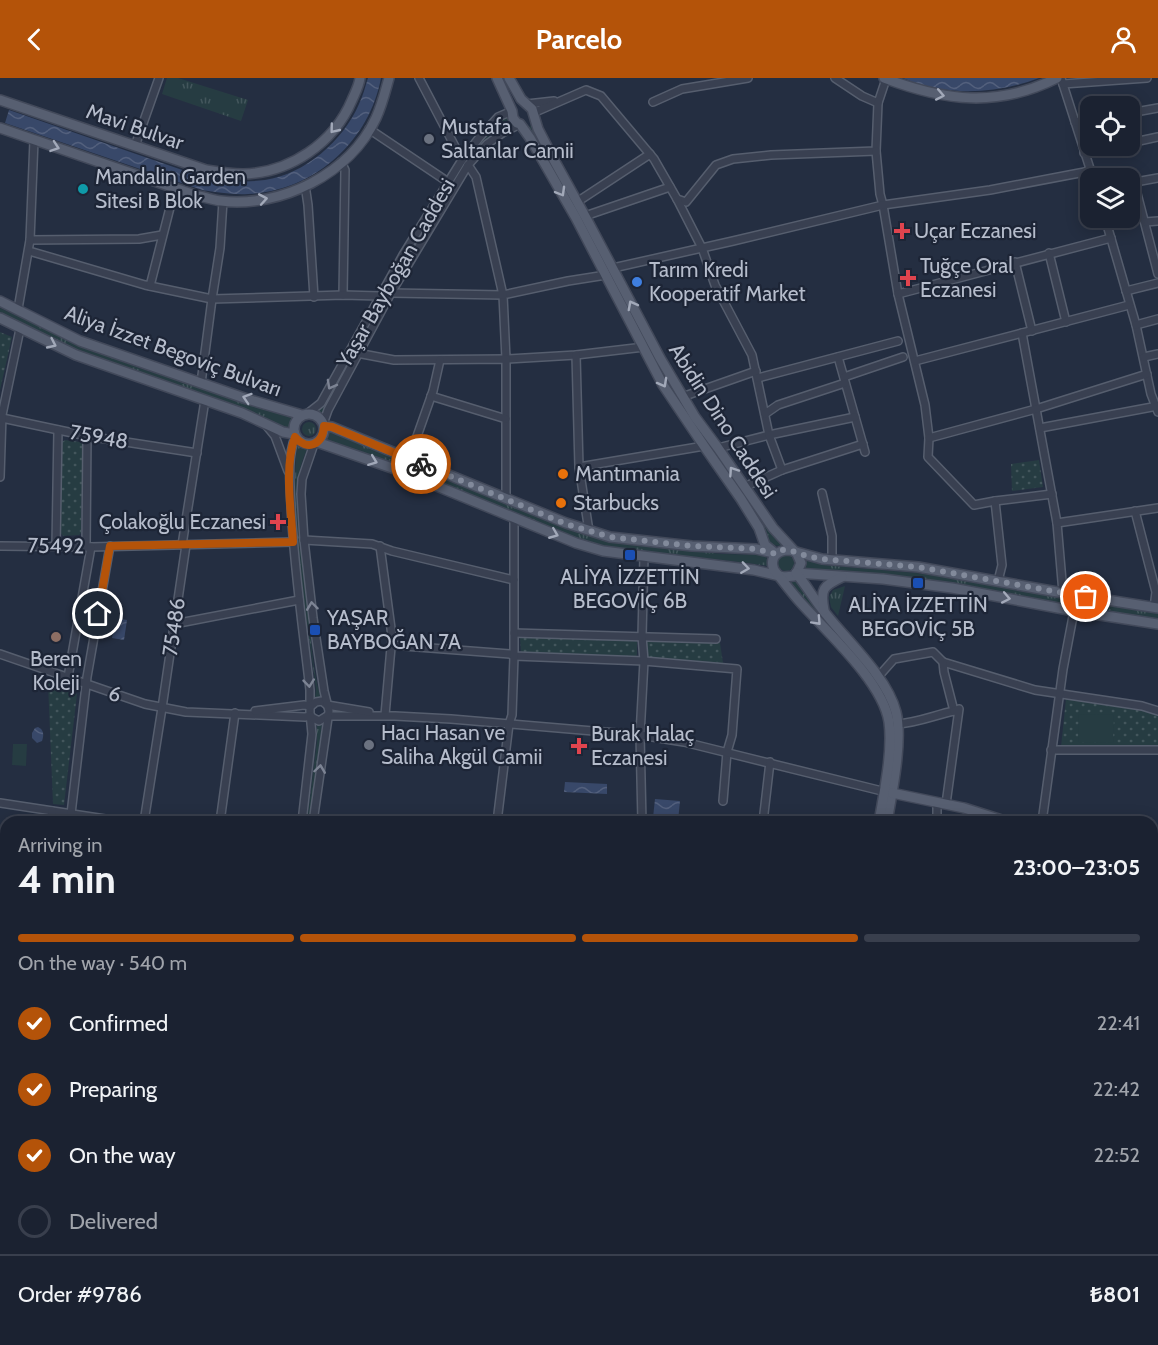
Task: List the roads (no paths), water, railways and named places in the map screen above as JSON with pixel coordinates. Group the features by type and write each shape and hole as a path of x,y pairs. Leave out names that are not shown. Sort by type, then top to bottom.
{"main road":[{"name":"Mavi Bulvar","path":"2,101 206,170 245,174 291,163 316,148 330,135 346,113 360,78"},
{"path":"0,128 198,195 223,201 251,201 280,196 296,190 322,177 341,162 360,143 375,120 389,78"},
{"path":"496,78 512,111 520,104 530,109 533,116 529,122 520,124"},
{"name":"Abidin Dino Caddesi","path":"509,78 521,99 530,109 538,129 578,202 663,384 741,499 759,528 765,545 776,554"},
{"path":"885,78 922,91 964,98 1015,94 1061,80"},
{"name":"Abidin Dino Caddesi","path":"512,111 513,118 530,138 694,417 718,448 772,528 794,551"},
{"path":"0,294 18,309"},
{"name":"Aliya İzzet Begoviç Bulvarı","path":"0,301 80,341 246,399 305,415"},
{"name":"Aliya İzzet Begoviç Bulvarı","path":"0,318 76,355 242,413 283,432 295,435"},
{"path":"776,554 756,549 692,546 610,537 566,524 323,425 315,415 305,415 295,422 295,435 301,443 316,443 395,469 576,543 603,551 754,570 789,577 796,573 844,576 952,588 1158,624"},
{"path":"316,443 322,437 323,425"},
{"path":"887,816 890,739 889,721 884,704 861,670 774,570 772,566 776,554 783,550 794,551 807,556 832,560 918,567 1156,608"},
{"path":"794,551 801,563 796,573"},
{"path":"796,573 824,612 866,661 892,699 897,714 898,741 881,816"},
{"path":"824,612 822,598 824,588 844,576"},
{"path":"888,792 942,803 983,816"}],"street":[{"path":"135,146 159,78"},
{"path":"419,78 465,163 477,177 503,295 506,359 506,498"},
{"path":"653,102 682,89 748,78"},
{"path":"836,78 862,96 878,103"},
{"path":"885,78 878,103 876,151 880,194 898,294 925,405 930,438 928,457 974,505 1052,494"},
{"path":"1080,139 1061,80 1147,78"},
{"path":"530,109 586,90 601,96 650,154 677,199 702,248 715,285 752,354 769,435 782,470"},
{"path":"1140,111 1158,108"},
{"name":"Yaşar Bayboğan Caddesi","path":"323,425 328,410 357,353 479,138 498,117 512,111"},
{"path":"1075,122 1080,121"},
{"name":"Yaşar Bayboğan Caddesi","path":"305,415 321,403 380,296 448,182 487,144 520,124"},
{"path":"369,129 448,182"},
{"path":"1140,141 1158,137"},
{"path":"18,309 30,240 34,140"},
{"path":"677,199 686,202 716,165 733,159 771,155 876,151"},
{"path":"578,202 650,154"},
{"path":"341,162 345,170 343,295"},
{"path":"391,293 503,295 609,272 883,205 1080,177"},
{"path":"1140,181 1158,178"},
{"path":"305,185 314,297"},
{"path":"585,216 670,187"},
{"path":"150,286 175,188"},
{"path":"201,383 220,248 223,201"},
{"path":"1140,207 1155,250 1158,274"},
{"path":"1145,222 1158,221"},
{"path":"1040,428 1157,408 1150,394 1136,325 1108,228"},
{"path":"30,240 139,239 162,235"},
{"path":"898,294 1110,238"},
{"path":"28,251 150,286 212,299 380,296"},
{"path":"1049,253 1066,322"},
{"path":"1015,262 1032,331"},
{"path":"1126,291 1158,284"},
{"path":"915,361 1129,305"},
{"path":"1136,325 1158,319"},
{"path":"0,477 1,423 20,329"},
{"path":"1022,333 1057,523 1063,593"},
{"path":"682,397 757,375 838,357 898,340"},
{"path":"357,353 394,360 506,359 576,355 644,347"},
{"path":"1144,357 1158,354"},
{"path":"576,355 579,468 589,531"},
{"path":"838,357 865,452"},
{"path":"765,414 778,405 903,357"},
{"path":"409,459 431,396 440,360"},
{"path":"930,438 1036,409 1147,374"},
{"path":"431,396 506,419"},
{"name":"75486","path":"145,816 205,400"},
{"path":"718,448 855,417"},
{"name":"75948","path":"1,423 197,453"},
{"path":"264,423 275,436 290,477"},
{"path":"56,546 58,430"},
{"path":"295,435 291,449 290,477 293,542 310,690 312,734 303,816"},
{"path":"68,678 88,547 87,436"},
{"path":"315,816 329,711 313,618 301,494 302,479 316,443"},
{"path":"744,487 782,470 863,444"},
{"path":"579,468 704,446"},
{"path":"822,493 832,536 832,560"},
{"path":"995,501 1002,565 998,581"},
{"path":"1057,523 1158,508"},
{"path":"1135,511 1156,592 1156,608"},
{"path":"498,816 512,715 514,518"},
{"path":"304,540 372,544 392,551 514,580"},
{"name":"75492","path":"0,546 88,547 293,542"},
{"path":"71,814 87,677 110,546"},
{"path":"380,546 392,636 385,715"},
{"path":"642,816 640,735 644,661 642,636 644,556"},
{"path":"174,624 299,600"},
{"path":"1043,816 1059,694 1074,611"},
{"path":"514,633 716,639"},
{"path":"391,645 514,656 644,661 737,669 732,735 727,752 723,801"},
{"path":"878,677 894,659 933,652 943,662 1035,690 1142,706 1158,711"},
{"name":"6","path":"0,654 145,704 186,712 235,713"},
{"path":"943,662 954,711"},
{"path":"235,713 311,706 319,701 327,705 385,715"},
{"path":"897,724 913,723 959,709 939,816"},
{"path":"235,713 311,716 320,721 327,716 385,715 640,735 684,742 888,792"},
{"path":"221,816 235,713"},
{"path":"1052,750 1158,750"},
{"path":"764,816 770,762"},
{"path":"0,803 84,816"},
{"path":"51,816 52,811"}],"water":[{"path":"368,78 381,78 375,101 351,142 335,159 316,173 295,184 272,191 248,194 202,190 5,123 9,110 214,181 265,180 294,171 321,154 333,143 352,118"},
{"path":"903,78 1039,78 989,90 954,91"},
{"path":"116,618 127,620 124,640 112,638"},
{"path":"38,727 43,735 42,741 37,743 32,738 32,733"},
{"path":"565,782 607,784 607,794 564,792"},
{"path":"655,799 680,801 678,816 653,816"}],"place":[{"name":"Mustafa Saltanlar Camii","path":"429,139"},
{"name":"Mandalin Garden Sitesi B Blok","path":"83,189"},
{"name":"Uçar Eczanesi","path":"902,231"},
{"name":"Tuğçe Oral Eczanesi","path":"908,278"},
{"name":"Tarım Kredi Kooperatif Market","path":"637,282"},
{"name":"Mantımania","path":"563,474"},
{"name":"Starbucks","path":"561,503"},
{"name":"Çolakoğlu Eczanesi","path":"278,522"},
{"name":"ALİYA İZZETTİN BEGOVİÇ 6B","path":"630,555"},
{"name":"ALİYA İZZETTİN BEGOVİÇ 5B","path":"918,583"},
{"name":"YAŞAR BAYBOĞAN 7A","path":"315,630"},
{"name":"Beren Koleji","path":"56,637"},
{"name":"Hacı Hasan ve Saliha Akgül Camii","path":"369,745"},
{"name":"Burak Halaç Eczanesi","path":"579,746"}]}
